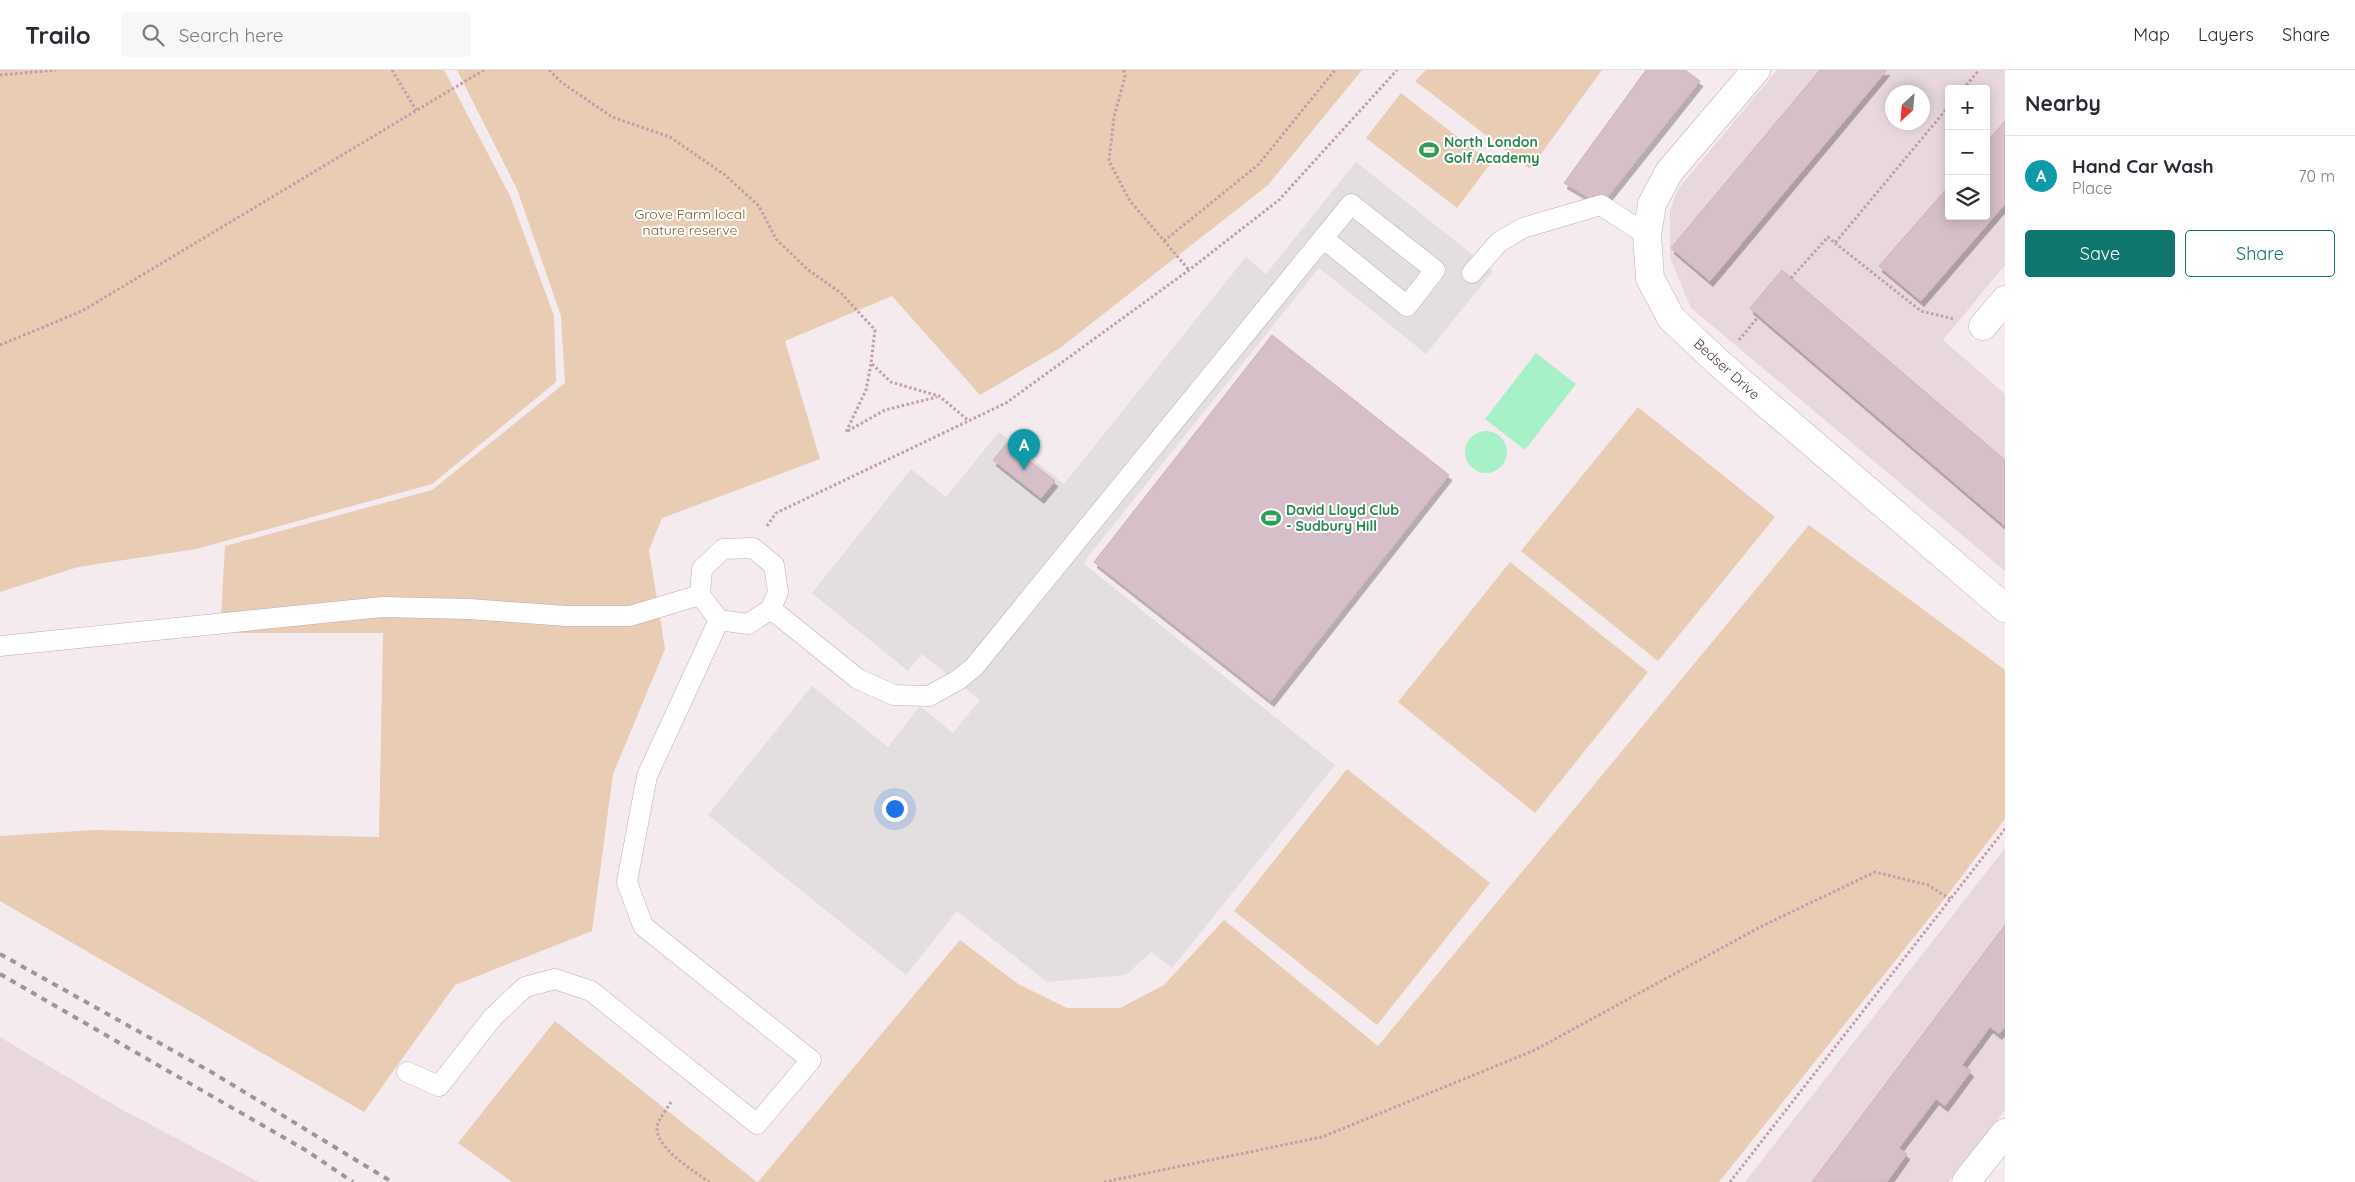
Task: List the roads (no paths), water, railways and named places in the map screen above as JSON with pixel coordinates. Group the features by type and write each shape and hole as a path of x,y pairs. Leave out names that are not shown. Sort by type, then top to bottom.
{"street":[{"name":"Bedser Drive","path":"1756,70 1669,172 1652,204 1647,234 1650,278 1671,318 1720,364 2005,608"},
{"path":"1983,326 2005,300"},
{"path":"1966,1182 2005,1132"}],"lane":[{"path":"771,609 858,679 894,696 929,696 958,680 980,660 1323,238 1351,204 1435,270 1407,306 1323,238"},
{"path":"1472,273 1499,242 1524,228 1601,205 1647,234"},
{"path":"753,548 774,566 778,592 771,609 748,624 719,620 700,595 702,569 722,549 753,548"},
{"path":"0,646 382,608 469,609 566,616 630,616 700,595"},
{"path":"407,1072 439,1086 493,1017 525,987 555,979 591,990 757,1124 811,1060 643,926 627,882 647,776 719,620"}],"railway":[{"path":"0,954 213,1073 392,1182"},
{"path":"0,974 307,1151 353,1182"}],"place":[{"name":"North London Golf Academy","path":"1429,150"},
{"name":"Hand Car Wash","path":"1024,470"},
{"name":"David Lloyd Club - Sudbury Hill","path":"1271,518"}],"park label":[{"name":"Grove Farm local nature reserve","path":"690,222"}]}
